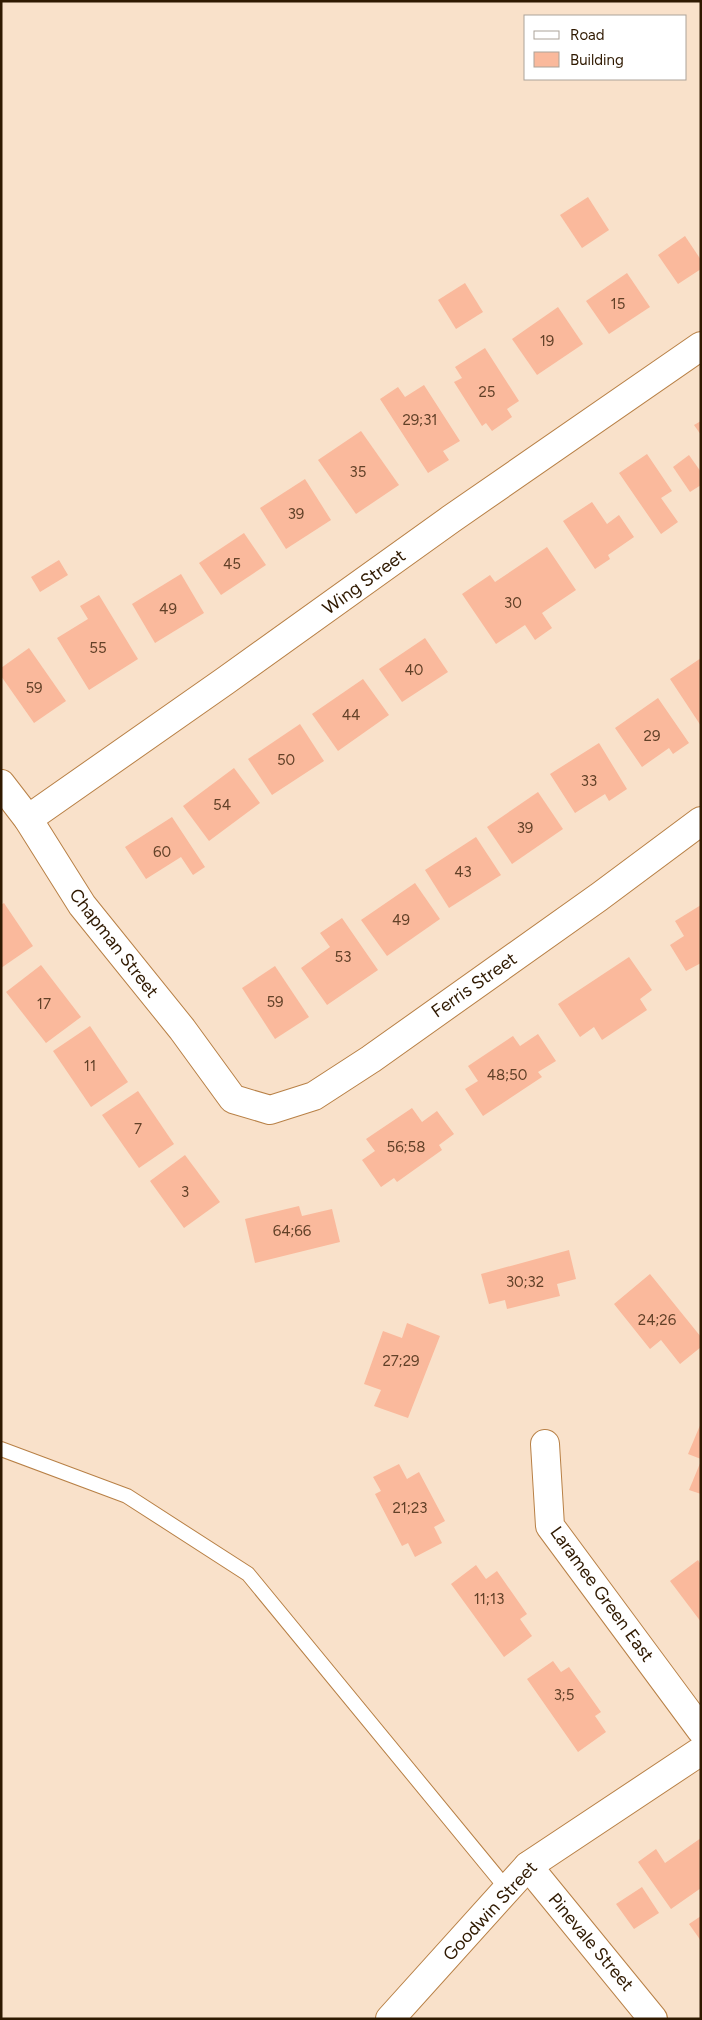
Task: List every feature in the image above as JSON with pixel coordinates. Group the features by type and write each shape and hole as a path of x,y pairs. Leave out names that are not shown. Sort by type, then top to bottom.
{"street":[{"name":"Wing Street","path":"28,819 226,681 451,519 701,346"},
{"name":"Chapman Street","path":"1,784 28,819 82,905 182,1029 233,1098"},
{"name":"Ferris Street","path":"233,1098 270,1110 314,1096 371,1059 599,897 701,820"},
{"name":"Laramee Green East","path":"545,1444 550,1526 701,1730"},
{"name":"Goodwin Street","path":"390,2019 528,1866 701,1751"},
{"name":"Pinevale Street","path":"528,1866 653,2019"}],"lane":[{"path":"1,1449 126,1496 248,1574 506,1890"}],"building":[{"path":"588,197 609,230 582,248 560,215"},
{"path":"685,236 701,260 701,269 678,284 658,255"},
{"path":"627,273 650,307 609,334 586,301"},
{"path":"465,283 483,312 456,329 438,300"},
{"path":"558,307 583,344 537,375 512,339"},
{"path":"485,348 519,401 507,409 512,417 492,431 486,423 482,426 454,382 462,378 455,367"},
{"path":"424,385 460,441 443,451 449,460 428,473 380,399 398,387 405,397"},
{"path":"701,421 701,435 694,425"},
{"path":"361,431 399,485 356,514 318,460"},
{"path":"647,454 672,491 661,498 678,522 661,534 619,473"},
{"path":"689,455 701,472 701,485 690,492 673,467"},
{"path":"305,479 331,520 286,549 260,508"},
{"path":"592,502 607,524 619,515 634,537 608,555 610,559 595,569 563,521"},
{"path":"244,533 266,565 221,595 199,563"},
{"path":"547,547 576,590 542,613 552,628 535,640 525,625 496,644 462,594 490,575 495,582"},
{"path":"59,560 68,575 40,592 31,577"},
{"path":"181,574 204,613 155,643 132,604"},
{"path":"99,595 138,659 89,690 57,638 88,619 80,606"},
{"path":"425,638 448,672 402,702 379,669"},
{"path":"29,648 66,701 34,723 1,676 1,668"},
{"path":"701,658 701,726 670,679"},
{"path":"363,679 389,715 338,751 312,714"},
{"path":"658,698 689,743 673,754 669,748 642,767 615,728"},
{"path":"300,724 324,761 272,795 248,759"},
{"path":"599,743 627,789 609,801 605,794 575,813 550,774"},
{"path":"234,768 260,803 209,841 183,806"},
{"path":"538,792 563,829 512,864 487,827"},
{"path":"172,817 205,867 193,875 181,857 146,879 125,847"},
{"path":"476,837 501,875 449,908 425,870"},
{"path":"415,883 440,919 387,956 361,920"},
{"path":"4,903 33,946 1,968 1,905"},
{"path":"701,905 701,963 686,971 670,945 684,936 675,921"},
{"path":"342,918 378,970 327,1005 301,968 330,947 320,933"},
{"path":"629,957 652,990 640,999 647,1010 602,1040 594,1027 580,1037 558,1004"},
{"path":"41,965 81,1017 46,1043 6,992"},
{"path":"275,966 309,1017 275,1039 242,988"},
{"path":"90,1026 128,1082 91,1107 53,1051"},
{"path":"538,1034 556,1061 538,1072 542,1077 483,1116 465,1089 478,1081 468,1066 513,1036 520,1046"},
{"path":"138,1091 174,1144 139,1168 102,1115"},
{"path":"412,1108 422,1122 437,1111 454,1134 439,1145 442,1150 397,1182 394,1178 381,1187 362,1160 375,1151 366,1139"},
{"path":"185,1155 220,1202 184,1228 150,1181"},
{"path":"299,1206 302,1216 332,1209 340,1242 255,1263 245,1219"},
{"path":"569,1250 576,1279 557,1284 560,1296 507,1309 505,1300 489,1304 481,1274"},
{"path":"650,1274 701,1337 701,1347 680,1364 661,1340 650,1349 614,1304"},
{"path":"407,1323 440,1336 408,1418 374,1406 381,1390 364,1384 383,1331 402,1338"},
{"path":"701,1423 701,1459 688,1454"},
{"path":"701,1461 701,1494 689,1490"},
{"path":"399,1464 407,1479 419,1472 445,1521 434,1527 442,1543 415,1557 408,1543 402,1546 375,1494 381,1491 373,1477"},
{"path":"698,1560 701,1565 701,1622 670,1581"},
{"path":"476,1565 486,1579 497,1571 527,1614 520,1619 532,1636 504,1657 451,1584"},
{"path":"553,1661 561,1672 569,1667 601,1712 595,1716 606,1732 578,1752 527,1679"},
{"path":"701,1838 701,1888 671,1909 638,1862 656,1849 665,1863"},
{"path":"642,1887 659,1913 634,1929 616,1904"},
{"path":"701,1916 701,1941 689,1924"}]}
